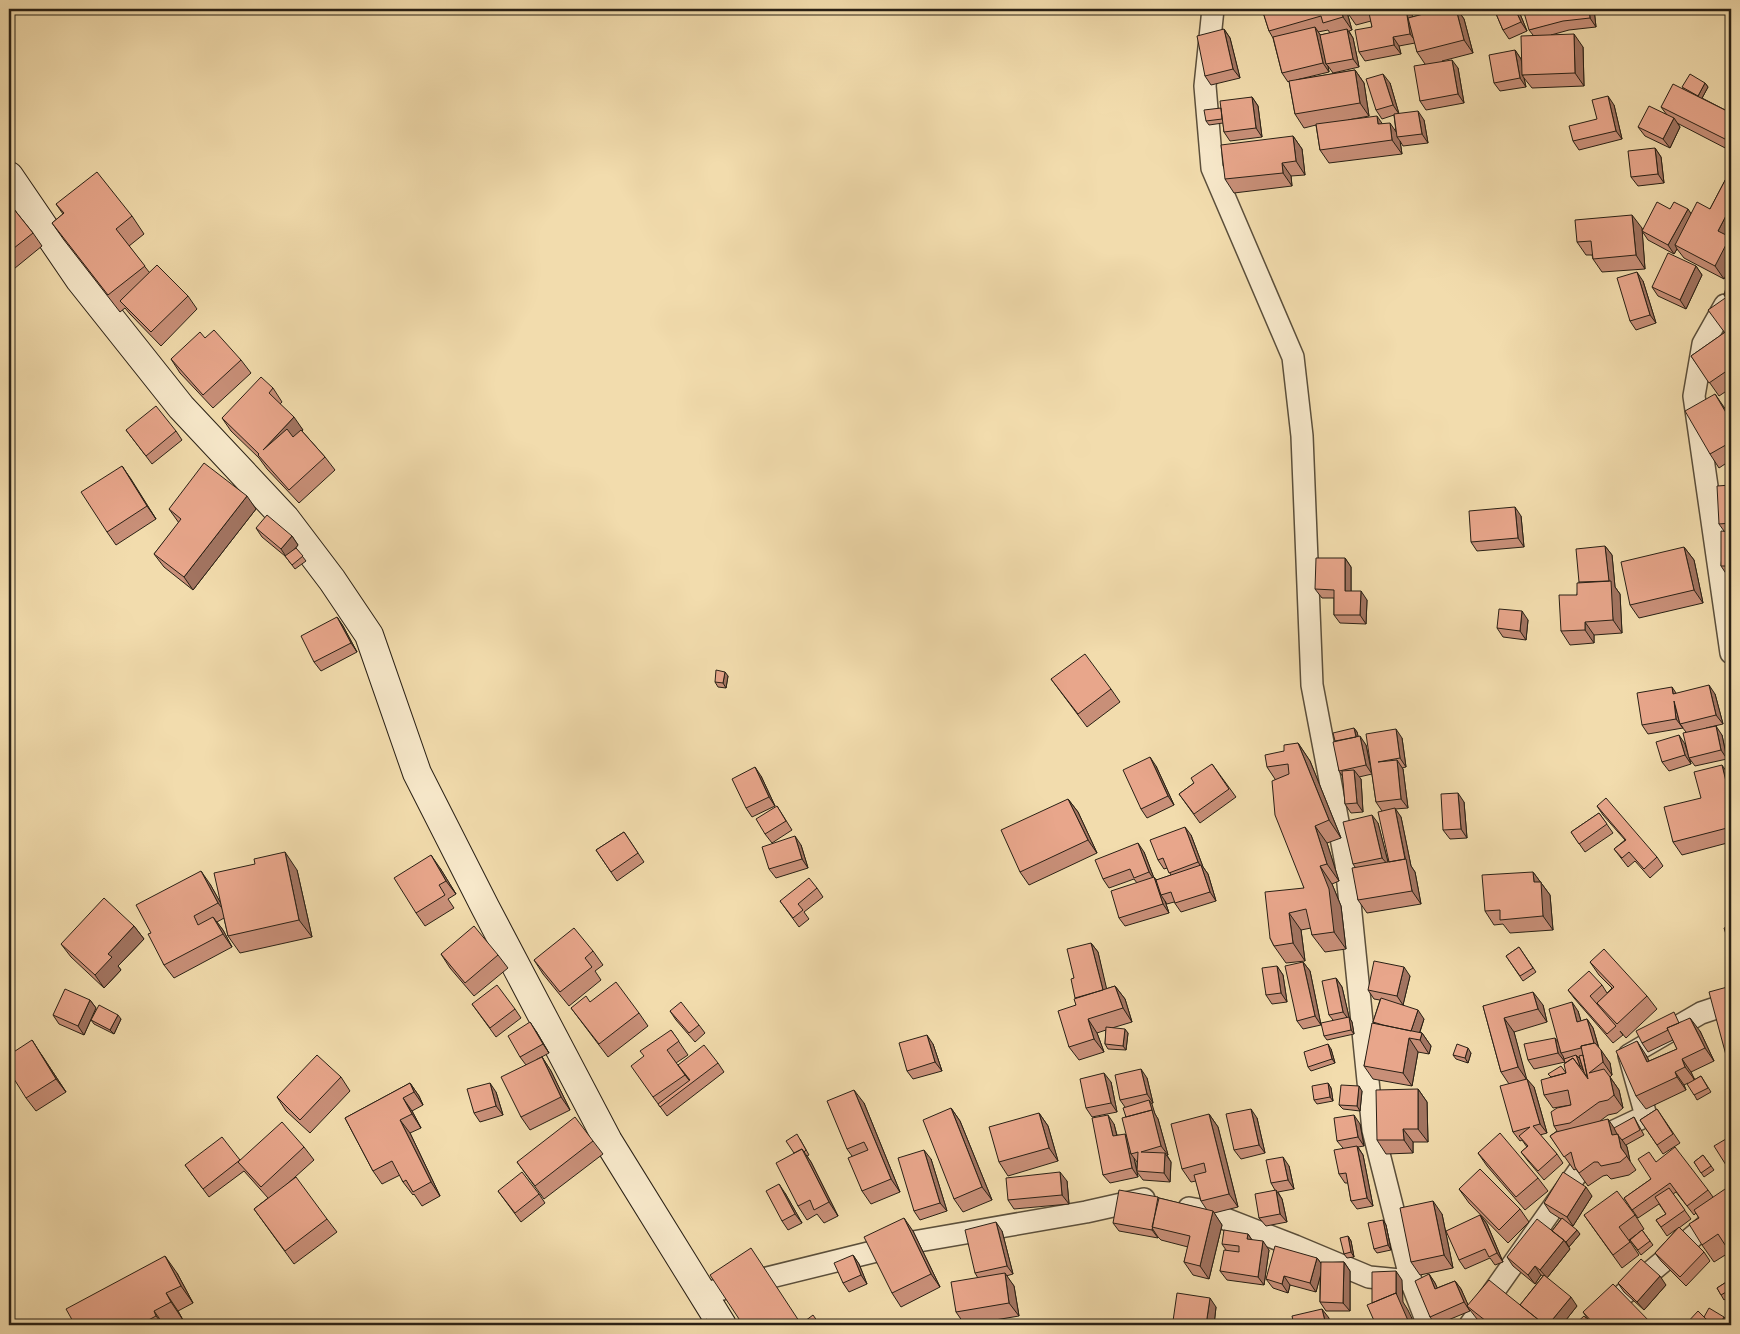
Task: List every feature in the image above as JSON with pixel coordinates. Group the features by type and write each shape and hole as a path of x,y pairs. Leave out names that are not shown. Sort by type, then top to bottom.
{"street":[{"path":"1213,9 1205,86 1212,168 1293,357 1302,436 1312,685 1346,864 1374,1130 1410,1281 1428,1325"},
{"path":"9,176 80,280 181,407 285,518 332,580 369,635 417,773 485,907 608,1141 722,1325"},
{"path":"1725,305 1703,344 1694,396 1731,653"},
{"path":"1470,1325 1583,1165 1577,1148 1646,1116 1629,1055 1701,1013 1731,1003"},
{"path":"702,1294 913,1242 1086,1212 1147,1199 1205,1211 1295,1246 1369,1278 1410,1281"},
{"path":"1594,1325 1624,1294 1731,1205"}],"building":[{"path":"1262,9 1341,9 1343,17 1323,23 1321,16 1269,31"},
{"path":"1389,9 1406,9 1410,34 1393,37 1394,45 1359,52 1355,30 1372,27 1369,13"},
{"path":"1443,9 1456,9 1464,40 1417,52 1408,18"},
{"path":"1494,9 1515,9 1521,22 1503,30"},
{"path":"1523,9 1560,9 1561,13 1561,9 1589,9 1590,18 1563,21 1529,30"},
{"path":"1315,27 1323,63 1282,73 1273,37"},
{"path":"1224,29 1233,69 1205,76 1197,36"},
{"path":"1347,29 1353,59 1326,64 1320,35"},
{"path":"1574,34 1575,73 1522,75 1521,36"},
{"path":"1515,50 1520,78 1494,83 1489,55"},
{"path":"1452,60 1458,94 1420,101 1414,66"},
{"path":"1355,70 1360,103 1295,114 1289,81"},
{"path":"1383,74 1393,105 1376,110 1366,79"},
{"path":"1690,74 1705,83 1698,96 1682,87"},
{"path":"1673,84 1731,113 1731,142 1661,107"},
{"path":"1608,96 1616,131 1573,141 1569,126 1597,119 1592,100"},
{"path":"1252,97 1256,128 1224,132 1220,101"},
{"path":"1649,106 1674,118 1663,139 1638,127"},
{"path":"1221,108 1222,119 1206,121 1204,110"},
{"path":"1418,111 1422,134 1397,137 1394,114"},
{"path":"1377,116 1378,124 1390,123 1392,140 1320,150 1316,124"},
{"path":"1293,136 1296,161 1282,163 1283,173 1225,179 1221,145"},
{"path":"1655,148 1658,174 1631,177 1628,151"},
{"path":"1731,169 1731,206 1718,231 1730,237 1715,266 1675,245 1697,202 1710,209"},
{"path":"97,172 132,216 116,229 145,266 108,295 52,223 64,213 56,204"},
{"path":"1657,202 1670,209 1674,202 1688,209 1668,245 1642,231"},
{"path":"9,203 33,233 9,252"},
{"path":"1632,215 1636,255 1593,259 1591,241 1577,242 1575,220"},
{"path":"1668,253 1696,266 1680,300 1652,287"},
{"path":"157,265 188,296 151,332 120,301"},
{"path":"1637,272 1650,315 1630,321 1617,278"},
{"path":"1728,280 1731,281 1731,294 1728,296 1724,295"},
{"path":"1731,294 1731,328 1725,333 1708,310"},
{"path":"1731,328 1731,368 1709,383 1691,356"},
{"path":"214,330 241,360 203,395 171,359 200,332 205,338"},
{"path":"261,377 273,388 269,393 294,417 263,450 287,429 293,437 301,430 325,457 289,490 259,454 222,418"},
{"path":"1715,394 1731,421 1731,442 1710,454 1685,411"},
{"path":"156,406 176,431 146,456 126,430"},
{"path":"204,463 247,496 184,577 154,554 181,519 169,509"},
{"path":"122,466 147,506 107,532 81,492"},
{"path":"1731,485 1731,523 1719,524 1717,486"},
{"path":"1515,507 1518,538 1471,542 1469,511"},
{"path":"267,515 292,536 281,549 256,528"},
{"path":"1721,531 1731,532 1731,566 1721,566"},
{"path":"1605,546 1609,581 1579,582 1576,549"},
{"path":"1684,547 1694,590 1630,605 1621,562"},
{"path":"296,548 303,556 292,565 285,556"},
{"path":"1316,558 1345,558 1345,591 1361,591 1360,615 1334,615 1334,590 1315,589"},
{"path":"1611,581 1613,620 1585,622 1585,630 1561,631 1559,595 1577,595 1577,583"},
{"path":"1731,581 1731,605 1727,582"},
{"path":"1499,609 1522,611 1520,631 1497,628"},
{"path":"337,617 351,643 314,662 301,636"},
{"path":"1085,654 1111,689 1078,714 1051,679"},
{"path":"716,670 725,672 723,683 715,682"},
{"path":"1709,685 1716,715 1680,724 1674,701 1676,719 1642,725 1637,693 1672,687 1673,694"},
{"path":"1716,726 1721,750 1689,758 1683,733"},
{"path":"1354,728 1356,737 1335,741 1333,733"},
{"path":"1396,729 1400,758 1378,762 1397,760 1401,799 1376,802 1366,734"},
{"path":"1679,735 1685,755 1662,762 1656,742"},
{"path":"1360,736 1366,765 1339,771 1333,742"},
{"path":"1298,743 1329,820 1315,826 1327,864 1320,866 1329,889 1334,932 1312,935 1306,909 1289,913 1293,943 1274,946 1270,938 1265,892 1304,888 1275,815 1272,781 1289,774 1288,764 1267,767 1265,755 1284,751 1284,745"},
{"path":"1150,757 1168,796 1141,809 1123,770"},
{"path":"1212,764 1229,789 1194,814 1179,794 1194,783 1191,778"},
{"path":"1722,765 1731,802 1731,827 1673,842 1664,807 1701,798 1694,772"},
{"path":"755,767 769,797 746,808 732,779"},
{"path":"1354,770 1357,803 1345,804 1342,771"},
{"path":"1458,793 1461,829 1443,830 1441,794"},
{"path":"1606,798 1657,857 1644,869 1629,852 1622,858 1614,849 1626,840 1597,806"},
{"path":"1068,799 1088,840 1020,872 1001,830"},
{"path":"777,806 786,821 765,834 756,819"},
{"path":"1395,808 1405,859 1389,862 1378,812"},
{"path":"1599,813 1607,824 1579,844 1571,832"},
{"path":"1372,815 1382,858 1353,864 1343,822"},
{"path":"1185,827 1198,862 1169,873 1163,858 1158,860 1150,840"},
{"path":"624,832 638,853 611,872 596,850"},
{"path":"795,836 802,859 769,869 762,847"},
{"path":"1138,843 1149,872 1134,878 1130,869 1103,879 1095,860"},
{"path":"285,852 299,920 228,936 214,873 255,864 254,859"},
{"path":"431,855 446,881 439,885 445,895 416,913 394,878"},
{"path":"1406,859 1412,891 1358,900 1352,868"},
{"path":"1201,865 1210,892 1175,903 1171,892 1161,895 1156,880"},
{"path":"201,871 218,903 194,916 198,925 213,917 223,934 164,965 148,934 151,933 136,905"},
{"path":"1533,872 1534,882 1541,882 1543,916 1500,920 1500,910 1485,911 1482,875"},
{"path":"1154,877 1163,904 1119,918 1111,891"},
{"path":"809,878 817,888 798,904 803,910 793,918 780,901"},
{"path":"104,898 134,926 108,954 112,957 95,975 61,944"},
{"path":"474,926 498,955 465,983 441,954"},
{"path":"1731,926 1731,947 1730,947 1724,928"},
{"path":"574,928 593,951 585,958 592,967 560,992 534,960"},
{"path":"1091,943 1103,990 1075,998 1071,979 1074,978 1067,949"},
{"path":"1519,947 1533,968 1520,976 1506,956"},
{"path":"1604,949 1647,996 1617,1024 1597,1003 1614,987 1590,962"},
{"path":"1374,961 1404,967 1397,996 1368,990"},
{"path":"1303,962 1315,1016 1297,1021 1285,966"},
{"path":"1277,966 1281,993 1266,995 1262,968"},
{"path":"1589,971 1602,985 1590,996 1616,1026 1607,1034 1568,990"},
{"path":"1336,978 1343,1012 1329,1015 1322,981"},
{"path":"616,982 639,1013 599,1044 571,1008 586,996 590,1002"},
{"path":"497,985 515,1009 490,1028 472,1004"},
{"path":"1115,986 1123,1008 1088,1019 1094,1039 1069,1047 1058,1011 1076,1005 1074,999"},
{"path":"1731,986 1731,1069 1730,1070 1709,992"},
{"path":"65,989 90,1000 78,1026 53,1015"},
{"path":"1533,992 1538,1009 1504,1018 1518,1067 1501,1072 1483,1006"},
{"path":"1381,998 1418,1010 1411,1031 1373,1022"},
{"path":"681,1002 699,1025 689,1033 670,1011"},
{"path":"1572,1002 1577,1022 1587,1019 1594,1043 1561,1053 1549,1009"},
{"path":"99,1005 118,1015 110,1030 91,1020"},
{"path":"1674,1012 1679,1023 1642,1043 1636,1031"},
{"path":"1349,1017 1351,1030 1324,1036 1321,1023"},
{"path":"1690,1018 1705,1048 1682,1059 1685,1067 1675,1072 1677,1077 1636,1096 1616,1051 1637,1041 1647,1062 1677,1049 1667,1028"},
{"path":"530,1022 543,1044 520,1057 508,1036"},
{"path":"1372,1023 1422,1033 1420,1040 1409,1038 1403,1073 1364,1066"},
{"path":"1106,1027 1125,1029 1123,1046 1105,1044"},
{"path":"671,1030 679,1041 667,1050 685,1075 653,1097 631,1066 644,1056 640,1051"},
{"path":"927,1035 935,1062 907,1071 899,1043"},
{"path":"1555,1038 1558,1053 1528,1060 1524,1044"},
{"path":"32,1040 56,1079 26,1098 9,1071 9,1055"},
{"path":"1595,1043 1601,1050 1603,1062 1589,1073 1604,1069 1610,1077 1614,1095 1608,1100 1599,1102 1570,1123 1554,1126 1551,1112 1557,1108 1571,1105 1568,1090 1544,1095 1541,1080 1566,1073 1564,1064 1573,1058 1588,1079 1581,1046"},
{"path":"1328,1044 1332,1059 1308,1067 1304,1052"},
{"path":"1457,1044 1468,1048 1465,1058 1453,1055"},
{"path":"704,1045 718,1063 660,1107 658,1104 690,1080 678,1065"},
{"path":"317,1055 341,1077 300,1120 277,1097"},
{"path":"1576,1055 1580,1066 1573,1058 1565,1063 1564,1059"},
{"path":"1583,1055 1587,1076 1579,1056"},
{"path":"542,1057 561,1097 521,1117 501,1077"},
{"path":"1561,1066 1566,1073 1551,1077 1548,1074"},
{"path":"1141,1069 1147,1094 1120,1100 1115,1075"},
{"path":"1104,1073 1111,1103 1086,1108 1080,1079"},
{"path":"1701,1076 1708,1088 1694,1095 1687,1084"},
{"path":"1527,1079 1540,1124 1533,1126 1557,1154 1538,1171 1521,1152 1528,1146 1519,1136 1530,1127 1513,1132 1500,1086"},
{"path":"410,1083 414,1092 403,1098 412,1114 400,1120 431,1182 413,1192 406,1180 403,1182 392,1161 373,1171 345,1118"},
{"path":"490,1083 496,1106 474,1113 467,1089"},
{"path":"1328,1083 1330,1097 1314,1100 1312,1086"},
{"path":"1341,1085 1359,1086 1357,1106 1339,1105"},
{"path":"1418,1089 1418,1129 1403,1129 1404,1140 1377,1140 1376,1090"},
{"path":"854,1090 891,1179 862,1191 848,1158 868,1150 864,1142 847,1149 827,1101"},
{"path":"1149,1100 1152,1110 1126,1117 1123,1108"},
{"path":"951,1108 982,1187 954,1199 923,1120"},
{"path":"1251,1109 1259,1145 1234,1150 1226,1114"},
{"path":"1657,1109 1673,1134 1657,1145 1640,1120"},
{"path":"1152,1110 1161,1146 1141,1152 1165,1153 1164,1173 1137,1171 1138,1152 1131,1154 1122,1118"},
{"path":"1039,1113 1049,1148 999,1162 989,1127"},
{"path":"1209,1114 1229,1194 1201,1201 1194,1175 1206,1172 1204,1163 1182,1169 1171,1124"},
{"path":"1108,1115 1113,1136 1125,1134 1132,1168 1103,1175 1092,1118"},
{"path":"1354,1115 1358,1137 1337,1141 1334,1118"},
{"path":"575,1117 593,1141 535,1186 517,1162"},
{"path":"1634,1117 1640,1130 1622,1140 1614,1128"},
{"path":"1608,1119 1612,1135 1618,1134 1621,1148 1627,1156 1620,1162 1601,1166 1598,1162 1594,1162 1579,1173 1575,1167 1571,1152 1564,1157 1550,1136 1556,1132"},
{"path":"282,1122 304,1147 261,1187 238,1162"},
{"path":"1500,1133 1538,1178 1516,1197 1478,1153"},
{"path":"797,1134 806,1150 804,1152 802,1149 794,1153 786,1141"},
{"path":"1731,1136 1731,1173 1714,1146"},
{"path":"222,1137 240,1160 203,1189 185,1165"},
{"path":"1357,1146 1367,1198 1351,1201 1346,1173 1339,1174 1334,1150"},
{"path":"1675,1147 1708,1190 1687,1206 1670,1183 1632,1210 1624,1198 1651,1179 1638,1159 1649,1152 1656,1162"},
{"path":"802,1149 829,1202 814,1210 810,1200 798,1206 776,1163"},
{"path":"924,1150 940,1203 914,1211 898,1158"},
{"path":"1703,1155 1711,1166 1701,1173 1694,1162"},
{"path":"1283,1157 1288,1180 1271,1183 1266,1160"},
{"path":"1480,1169 1520,1209 1499,1230 1459,1189"},
{"path":"522,1172 539,1194 515,1213 498,1191"},
{"path":"1060,1172 1062,1195 1008,1200 1006,1178"},
{"path":"1563,1172 1586,1187 1567,1217 1544,1203"},
{"path":"296,1177 327,1219 285,1251 254,1209"},
{"path":"779,1184 795,1214 782,1221 766,1191"},
{"path":"1731,1185 1731,1254 1718,1234 1702,1245 1689,1224 1699,1218 1694,1210"},
{"path":"1669,1188 1685,1210 1661,1227 1656,1220 1666,1214 1655,1197"},
{"path":"1119,1190 1158,1197 1152,1230 1113,1223"},
{"path":"1276,1190 1280,1214 1259,1218 1255,1194"},
{"path":"1617,1191 1635,1215 1619,1227 1630,1242 1613,1255 1584,1215"},
{"path":"1159,1198 1213,1211 1200,1266 1184,1262 1190,1236 1152,1227"},
{"path":"1433,1201 1444,1255 1411,1262 1400,1208"},
{"path":"1480,1215 1497,1253 1489,1257 1485,1249 1459,1260 1446,1231"},
{"path":"904,1218 931,1274 892,1293 864,1237"},
{"path":"1562,1218 1577,1230 1566,1242 1552,1231"},
{"path":"1537,1219 1564,1240 1540,1270 1535,1266 1528,1275 1507,1257"},
{"path":"1383,1220 1388,1245 1374,1249 1368,1223"},
{"path":"996,1222 1007,1266 975,1273 965,1230"},
{"path":"1679,1227 1704,1252 1680,1277 1655,1253"},
{"path":"1224,1230 1248,1234 1247,1239 1263,1241 1258,1277 1220,1271 1224,1250 1239,1252 1239,1246 1222,1244"},
{"path":"1642,1230 1650,1241 1638,1250 1630,1240"},
{"path":"1348,1236 1351,1252 1344,1254 1340,1238"},
{"path":"1275,1246 1317,1258 1310,1283 1284,1276 1282,1284 1266,1279"},
{"path":"751,1248 801,1324 813,1315 820,1325 743,1325 710,1275"},
{"path":"853,1255 861,1275 843,1283 834,1263"},
{"path":"165,1256 181,1286 166,1293 171,1302 154,1311 156,1316 139,1325 75,1325 66,1309"},
{"path":"1641,1259 1660,1276 1637,1302 1618,1283"},
{"path":"1321,1262 1344,1262 1343,1303 1320,1302"},
{"path":"1396,1271 1396,1293 1372,1303 1372,1272"},
{"path":"1005,1273 1009,1303 956,1312 951,1282"},
{"path":"1429,1274 1435,1289 1455,1281 1464,1302 1430,1317 1415,1281"},
{"path":"1544,1275 1571,1297 1548,1325 1545,1325 1520,1305"},
{"path":"1731,1279 1731,1289 1721,1295 1717,1288"},
{"path":"1489,1280 1540,1321 1537,1325 1491,1325 1467,1306"},
{"path":"1613,1284 1653,1325 1595,1325 1583,1312"},
{"path":"1177,1293 1210,1298 1206,1325 1173,1321"},
{"path":"1396,1293 1410,1325 1376,1325 1367,1305"},
{"path":"1709,1308 1724,1317 1719,1325 1715,1325 1704,1317"},
{"path":"1322,1309 1326,1325 1294,1325 1292,1316"},
{"path":"1698,1311 1706,1319 1700,1325 1685,1325"},
{"path":"1584,1316 1592,1325 1574,1325"},
{"path":"707,1319 711,1325 698,1325"},
{"path":"1466,1321 1471,1325 1462,1325"}]}
